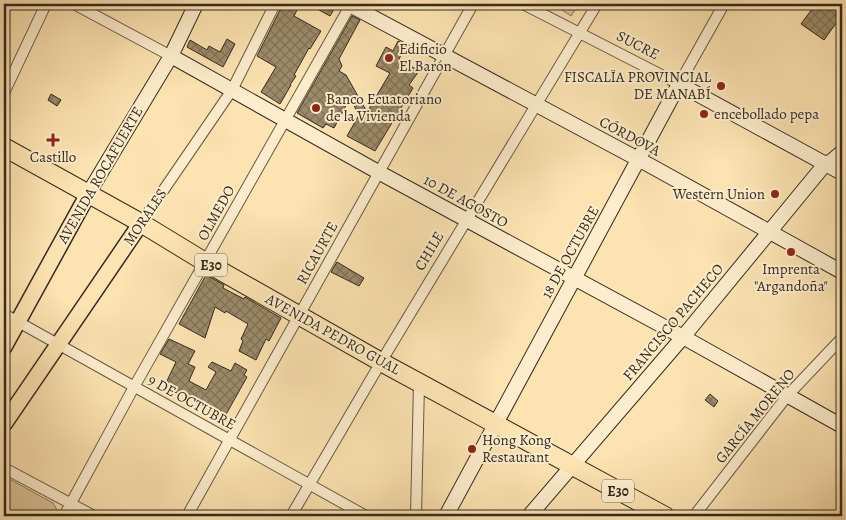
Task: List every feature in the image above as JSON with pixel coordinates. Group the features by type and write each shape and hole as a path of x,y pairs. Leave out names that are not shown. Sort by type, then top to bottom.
{"highway":[{"name":"AVENIDA PEDRO GUAL","path":"4,147 140,223 380,362 665,516"}],"main road":[{"name":"AVENIDA ROCAFUERTE","path":"4,346 88,194"},
{"name":"MORALES","path":"4,424 140,223"}],"street":[{"path":"4,93 46,4"},
{"name":"10 DE AGOSTO","path":"74,4 842,426"},
{"name":"AVENIDA ROCAFUERTE","path":"88,194 170,56 196,4"},
{"name":"MORALES","path":"140,223 232,90 275,4"},
{"name":"CÓRDOVA","path":"350,4 638,159 842,272"},
{"name":"OLMEDO","path":"64,516 134,387 350,4"},
{"name":"RICAURTE","path":"187,516 473,4"},
{"name":"SUCRE","path":"523,4 679,84 842,172"},
{"name":"CHILE","path":"291,516 380,362 597,4"},
{"name":"18 DE OCTUBRE","path":"446,516 638,159 724,4"},
{"name":"FRANCISCO PACHECO","path":"529,516 683,337 827,164 842,152"},
{"name":"9 DE OCTUBRE","path":"4,314 366,516"},
{"name":"GARCÍA MORENO","path":"694,516 788,395 842,338"},
{"path":"416,516 419,383"},
{"path":"4,468 94,516"}],"shaded area":[{"path":"558,4 579,4 571,16 556,6"},
{"path":"4,476 53,503 57,510 56,516 4,516"}],"building":[{"path":"283,4 300,4 294,16 321,31 309,48 280,104 261,92 276,67 257,56"},
{"path":"308,4 337,4 330,16"},
{"path":"805,4 842,4 842,15 824,40 801,24 812,9"},
{"path":"352,16 360,20 339,59 342,66 339,71 346,75 367,112 390,73 376,66 386,47 393,51 398,41 406,45 399,59 419,71 409,85 413,88 375,151 347,136 359,115 350,98 334,128 326,124 323,128 297,113"},
{"path":"227,39 235,44 223,67 187,47 190,40 207,50 209,46 220,52"},
{"path":"51,94 61,100 57,106 48,100"},
{"path":"337,262 364,278 359,286 331,272"},
{"path":"206,275 224,285 223,288 244,299 245,297 281,318 269,341 266,339 256,360 239,351 243,341 241,339 248,324 226,311 225,313 215,307 205,338 179,324"},
{"path":"169,339 195,351 188,364 195,367 189,381 206,390 216,372 208,367 212,362 231,371 235,363 247,370 244,375 247,377 224,418 209,410 210,408 183,393 182,395 172,391 165,385 176,362 160,354"},
{"path":"710,394 718,401 714,407 705,400"}],"place":[{"name":"Edificio El Barón","path":"389,58"},
{"name":"FISCALÏA PROVINCIAL DE MANABÍ","path":"721,86"},
{"name":"Banco Ecuatoriano de la Vivienda","path":"316,108"},
{"name":"encebollado pepa","path":"704,114"},
{"name":"Castillo","path":"53,140"},
{"name":"Western Union","path":"775,194"},
{"name":"Imprenta \"Argandoña\"","path":"791,252"},
{"name":"Hong Kong Restaurant","path":"472,449"}]}
